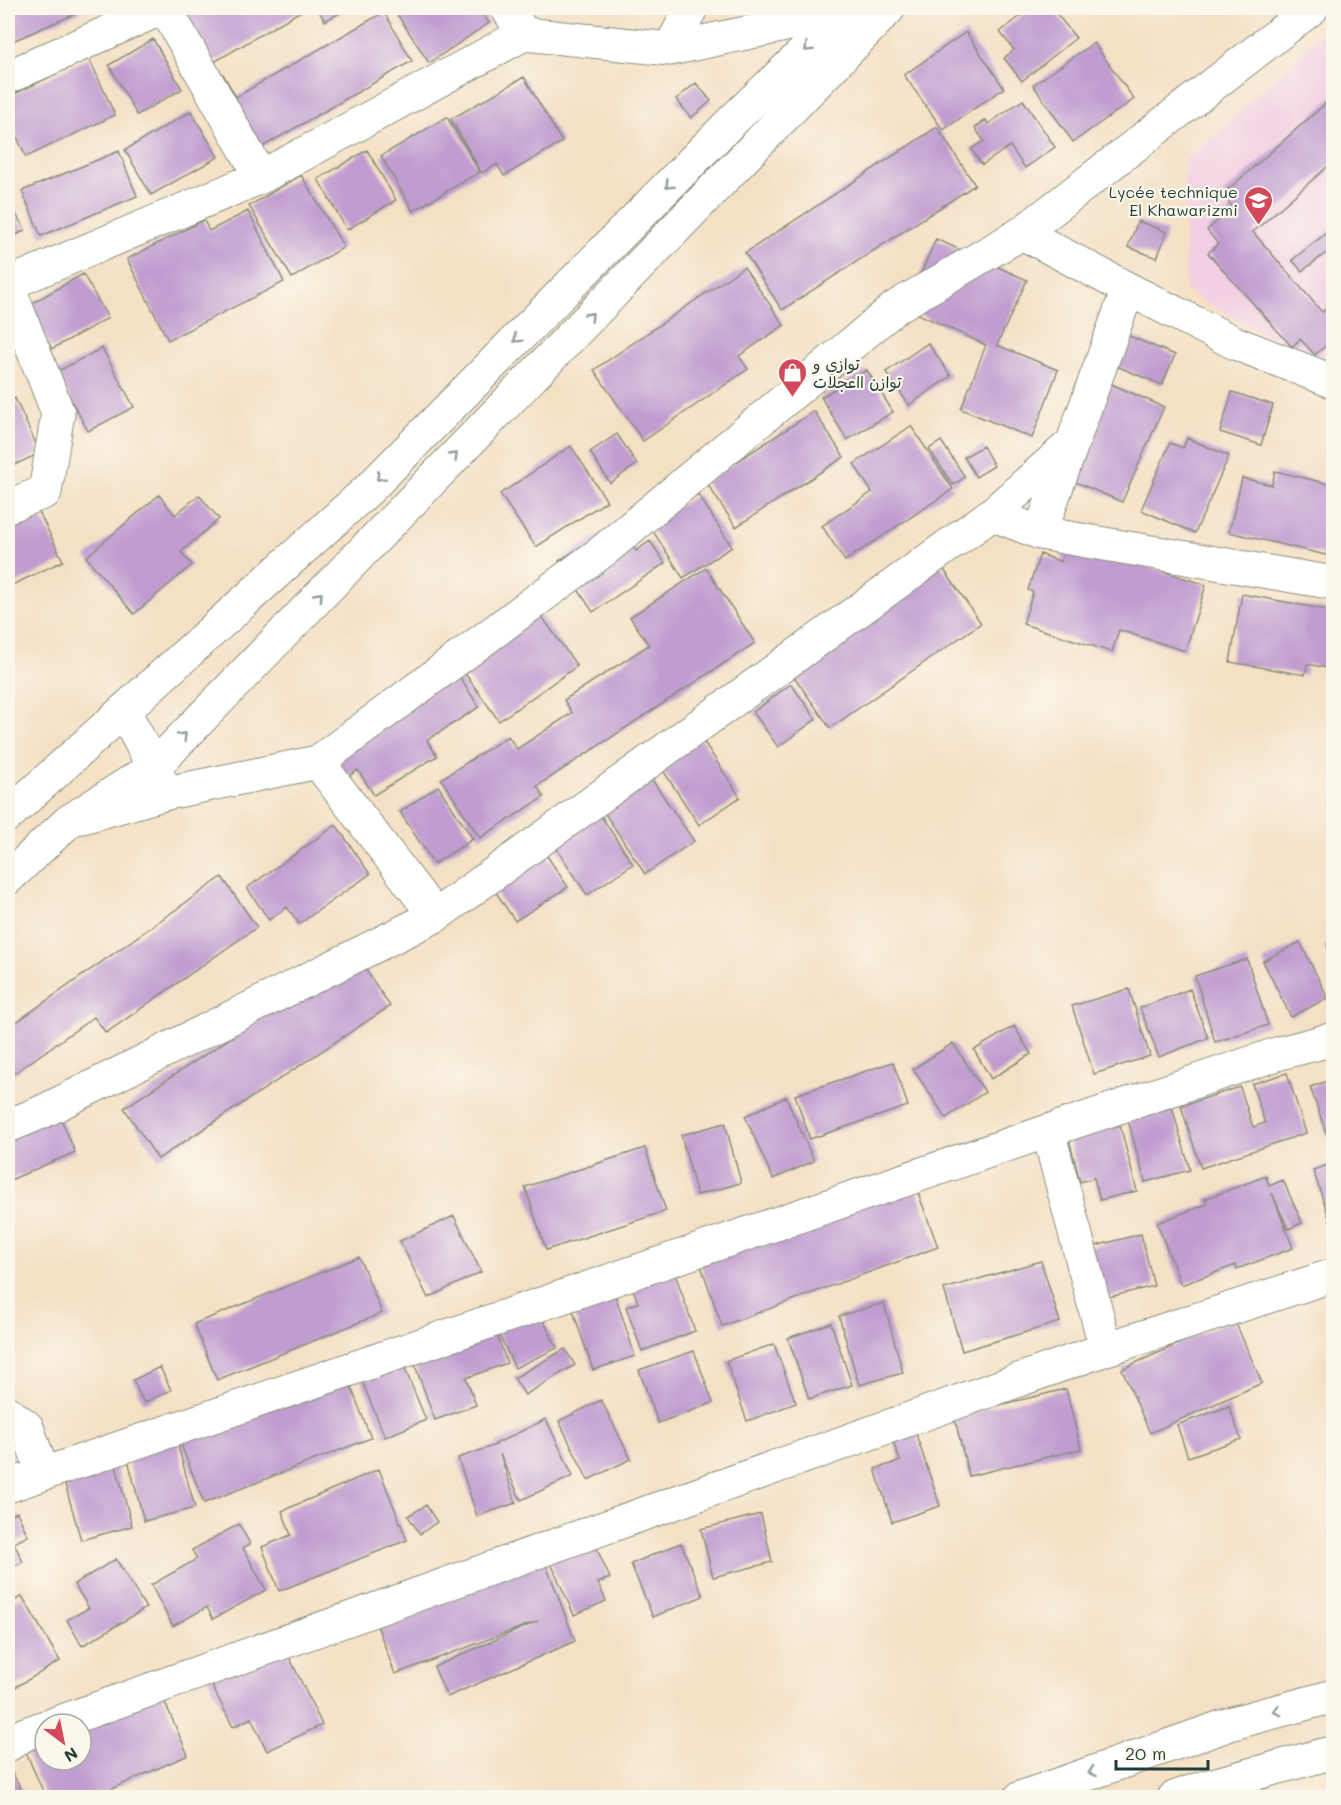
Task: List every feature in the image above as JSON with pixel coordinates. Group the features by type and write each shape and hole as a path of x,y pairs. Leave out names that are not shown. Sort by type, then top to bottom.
{"main road":[{"path":"8,76 164,8 261,177"},
{"path":"670,49 691,8"},
{"path":"160,780 889,8"},
{"path":"8,878 68,822 160,780 318,762 603,551 896,307 1022,233 1312,8"},
{"path":"8,506 45,492 58,413 8,285 261,177 515,21 670,49 856,9"},
{"path":"8,815 370,488 732,121 856,9"},
{"path":"1022,233 1235,343 1334,382"},
{"path":"1040,533 1128,289"},
{"path":"8,1126 42,1112 435,916 992,514 1071,444"},
{"path":"992,514 1040,533 1334,583"},
{"path":"124,711 160,780"},
{"path":"318,762 435,916"},
{"path":"8,1486 1047,1131 1280,1053 1334,1039"},
{"path":"1047,1131 1106,1349"},
{"path":"88,1712 1106,1349 1334,1275"},
{"path":"8,1413 27,1427 44,1474"},
{"path":"1020,1797 1233,1723 1334,1696"},
{"path":"8,1745 33,1731"},
{"path":"1174,1797 1334,1752"}],"shaded area":[{"name":"Lycée technique El Khawarizmi","path":"1333,22 1333,369 1327,369 1186,291 1184,161 1209,141"}],"building":[{"path":"8,8 89,8 8,43"},
{"path":"196,8 306,8 192,75 164,26"},
{"path":"317,8 349,8 325,21"},
{"path":"407,8 478,8 489,23 429,63 397,14"},
{"path":"1031,8 1052,8 1076,38 1022,81 1004,58 1014,50 1000,32"},
{"path":"384,12 412,61 250,154 209,82 223,74 236,97"},
{"path":"966,32 1004,88 943,130 904,75"},
{"path":"153,39 182,89 137,115 109,65"},
{"path":"1094,43 1134,99 1073,142 1033,85"},
{"path":"89,58 115,115 26,157 8,117 8,97"},
{"path":"524,77 562,142 504,176 497,164 482,173 451,119"},
{"path":"696,83 711,101 691,118 676,99"},
{"path":"1334,96 1334,161 1253,232 1322,312 1334,302 1334,338 1315,355 1300,339 1292,347 1208,253 1218,244 1207,230 1233,208 1223,194"},
{"path":"1023,100 1055,147 1025,168 1010,146 982,165 971,149 984,141 975,128 986,120 988,124"},
{"path":"191,111 218,157 151,195 125,150"},
{"path":"447,117 480,172 413,211 381,156"},
{"path":"937,127 975,185 782,310 745,253"},
{"path":"367,150 396,200 347,230 318,179"},
{"path":"119,151 137,196 41,236 22,191"},
{"path":"301,175 344,247 292,278 249,206"},
{"path":"8,200 25,230 8,240"},
{"path":"248,211 284,282 168,340 127,259 204,220 209,231"},
{"path":"1138,221 1167,232 1157,258 1128,247"},
{"path":"1334,227 1334,247 1302,271 1292,260"},
{"path":"936,239 1027,280 997,345 1058,370 1032,438 961,409 986,345 905,308"},
{"path":"744,267 784,325 739,356 748,369 643,441 594,370"},
{"path":"83,274 108,318 52,349 27,306"},
{"path":"1122,333 1175,355 1162,385 1109,363"},
{"path":"928,343 951,376 909,405 886,372"},
{"path":"102,348 134,407 88,431 56,372"},
{"path":"867,370 893,412 847,440 821,397"},
{"path":"1102,380 1164,407 1122,502 1064,477"},
{"path":"1232,392 1273,405 1261,445 1220,432"},
{"path":"15,398 40,453 8,468 8,401"},
{"path":"814,411 844,457 736,527 706,482"},
{"path":"911,426 953,489 845,561 822,526 872,492 854,464"},
{"path":"617,434 637,464 610,483 590,452"},
{"path":"1187,438 1229,456 1195,533 1141,510 1170,443 1183,448"},
{"path":"941,441 965,477 953,485 929,449"},
{"path":"571,446 607,501 536,547 500,494"},
{"path":"983,446 994,466 976,477 964,457"},
{"path":"1275,471 1334,485 1334,557 1229,532 1242,478 1272,485"},
{"path":"698,494 732,547 683,578 649,525"},
{"path":"159,495 175,515 199,495 219,519 181,552 192,565 134,614 86,557"},
{"path":"38,510 63,561 8,587 8,525"},
{"path":"617,523 636,551 650,541 665,563 593,612 559,561"},
{"path":"1067,541 1206,585 1185,651 1119,630 1112,652 1023,624 1033,592 1028,590 1040,554 1061,562"},
{"path":"933,554 981,623 830,728 790,671"},
{"path":"706,568 755,643 537,786 544,797 480,838 441,779 508,736 517,749 572,713 564,700 649,645 630,617"},
{"path":"526,594 577,666 499,721 448,650"},
{"path":"1242,594 1334,611 1334,669 1307,664 1305,675 1230,662"},
{"path":"450,662 479,707 427,740 437,756 374,795 358,770 345,778 329,754"},
{"path":"791,684 816,719 778,747 753,712"},
{"path":"702,739 740,797 699,825 660,766"},
{"path":"648,774 694,841 645,874 600,806"},
{"path":"438,786 473,839 434,864 400,812"},
{"path":"597,810 633,864 587,895 551,840"},
{"path":"336,825 370,874 299,924 287,907 269,920 247,888"},
{"path":"537,841 568,887 515,921 485,876"},
{"path":"222,877 257,927 106,1033 94,1017 9,1077 8,1028"},
{"path":"1300,942 1328,998 1291,1017 1263,961"},
{"path":"1334,942 1334,965 1333,965 1327,944"},
{"path":"356,955 390,1006 158,1159 124,1108"},
{"path":"1247,959 1268,1025 1215,1042 1195,976"},
{"path":"1129,989 1150,1056 1094,1074 1072,1006"},
{"path":"1190,989 1208,1038 1159,1057 1140,1008"},
{"path":"1014,1026 1031,1054 991,1079 974,1050"},
{"path":"953,1043 985,1092 946,1118 913,1069"},
{"path":"893,1062 908,1106 810,1139 795,1095"},
{"path":"1287,1073 1306,1133 1201,1168 1181,1106 1240,1087 1253,1127 1265,1123 1252,1084"},
{"path":"1334,1079 1334,1133 1327,1135 1310,1087"},
{"path":"786,1097 814,1161 773,1179 745,1116"},
{"path":"1172,1107 1190,1170 1145,1182 1128,1120"},
{"path":"57,1109 75,1152 8,1181 8,1119"},
{"path":"725,1123 741,1183 697,1195 681,1135"},
{"path":"1120,1125 1137,1191 1100,1200 1094,1178 1080,1182 1069,1139"},
{"path":"645,1148 666,1211 546,1250 525,1187"},
{"path":"1334,1163 1334,1229 1333,1229 1313,1170"},
{"path":"1266,1176 1269,1186 1283,1180 1302,1223 1288,1229 1272,1193 1293,1248 1237,1269 1236,1265 1181,1285 1157,1223 1207,1204 1205,1199"},
{"path":"913,1179 938,1247 722,1326 698,1257"},
{"path":"454,1216 481,1272 428,1298 400,1241"},
{"path":"1141,1234 1154,1286 1097,1300 1084,1249"},
{"path":"359,1257 382,1313 217,1380 194,1324"},
{"path":"1041,1261 1060,1322 962,1351 944,1289"},
{"path":"673,1268 695,1331 642,1351 626,1307 638,1303 631,1283"},
{"path":"613,1288 635,1356 593,1370 570,1302"},
{"path":"884,1303 903,1373 859,1385 839,1316"},
{"path":"537,1307 557,1348 515,1368 495,1326"},
{"path":"1234,1319 1262,1383 1150,1433 1122,1369"},
{"path":"831,1323 852,1385 809,1399 788,1338"},
{"path":"495,1330 507,1363 466,1378 476,1405 435,1420 413,1360"},
{"path":"774,1344 796,1403 747,1421 726,1361"},
{"path":"565,1349 575,1365 525,1395 514,1378"},
{"path":"694,1351 713,1403 658,1423 639,1370"},
{"path":"403,1364 426,1420 385,1437 362,1381"},
{"path":"160,1367 171,1390 144,1403 133,1380"},
{"path":"346,1374 371,1438 204,1503 178,1437"},
{"path":"1066,1389 1081,1449 969,1476 954,1416"},
{"path":"601,1400 631,1459 588,1480 559,1421"},
{"path":"1229,1406 1241,1439 1188,1457 1177,1425"},
{"path":"546,1419 573,1476 521,1500 500,1454 516,1503 477,1516 458,1458 496,1445"},
{"path":"915,1431 940,1506 892,1522 875,1469 900,1461 892,1439"},
{"path":"177,1442 195,1508 144,1521 127,1456"},
{"path":"115,1462 132,1526 81,1540 63,1477"},
{"path":"379,1469 407,1540 279,1591 262,1547 291,1535 282,1511"},
{"path":"426,1505 437,1522 420,1534 408,1516"},
{"path":"17,1512 28,1536 14,1543 23,1562 8,1569 8,1513 9,1516"},
{"path":"761,1514 772,1562 713,1577 701,1529"},
{"path":"239,1524 250,1544 243,1548 266,1590 213,1619 207,1607 173,1626 151,1585 197,1559 192,1550"},
{"path":"593,1540 610,1578 598,1583 606,1601 574,1615 549,1559"},
{"path":"681,1543 703,1596 653,1617 631,1564"},
{"path":"541,1551 575,1641 447,1697 434,1667 538,1621 395,1674 373,1614"},
{"path":"116,1559 146,1608 82,1646 67,1620 89,1608 74,1584"},
{"path":"22,1596 60,1661 14,1688 8,1678 8,1605"},
{"path":"282,1642 322,1725 267,1751 251,1718 233,1727 208,1678"},
{"path":"160,1691 188,1755 91,1798 46,1798 35,1772 93,1772 93,1721"},
{"path":"33,1746 33,1768 25,1750"},
{"path":"8,1765 26,1798 8,1798"}],"place":[{"name":"Lycée technique El Khawarizmi","path":"1259,226"},
{"name":"توازي و توازن ااعجلات","path":"792,398"}]}
